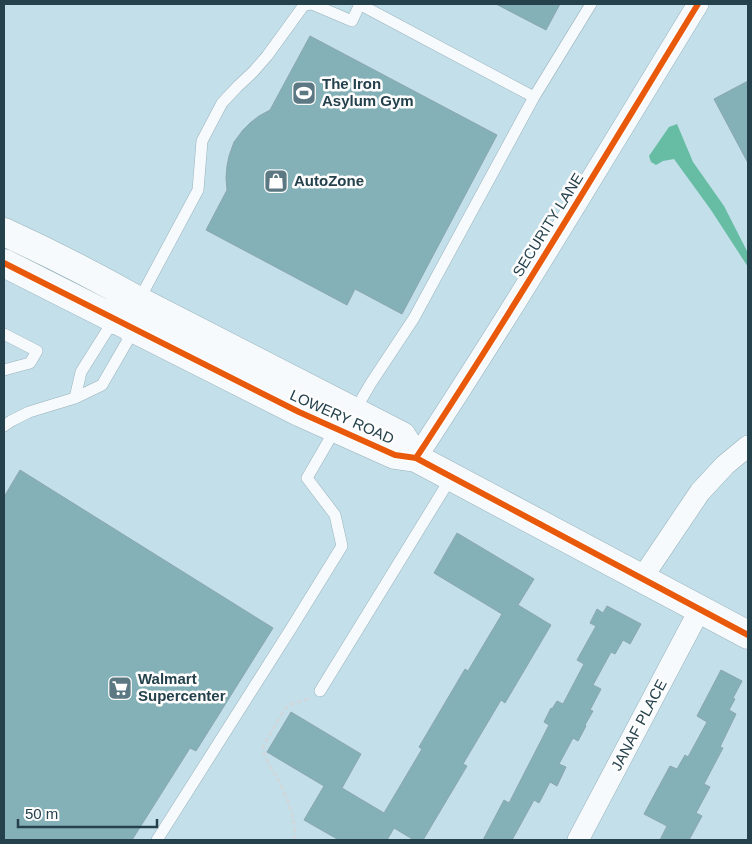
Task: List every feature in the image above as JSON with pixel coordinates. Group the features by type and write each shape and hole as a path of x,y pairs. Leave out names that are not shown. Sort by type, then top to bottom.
{"street":[{"name":"SECURITY LANE","path":"416,458 519,296 698,4"},
{"name":"LOWERY ROAD","path":"4,232 110,284 130,315"},
{"name":"LOWERY ROAD","path":"4,263 130,315 345,420 402,436 416,458"},
{"path":"642,578 700,492 725,465 748,446"},
{"path":"416,458 748,635"},
{"name":"JANAF PLACE","path":"578,840 700,609"}],"lane":[{"path":"4,426 29,412 75,398 102,385 128,340 130,315 198,190 202,141 222,103 258,67 304,5 311,4 352,21 359,4 534,97"},
{"path":"157,840 342,546 335,515 307,478 414,318 534,97 591,4"},
{"path":"75,398 81,372 108,329 130,315"},
{"path":"4,334 36,351 30,363 4,370"},
{"path":"320,691 452,476"}],"path":[{"path":"294,840 295,834 290,806 264,754 263,747 284,710 289,705 313,697 320,691"}],"shaded area":[{"path":"677,124 693,162 724,206 748,253 748,267 711,210 674,159 663,161 656,165 651,162 649,156 669,127"}],"building":[{"path":"496,4 560,4 546,30"},
{"path":"310,36 497,135 402,314 355,289 347,305 206,230 227,190 227,166 234,142 250,123 270,110"},
{"path":"748,81 748,163 714,99"},
{"name":"Walmart Supercenter","path":"20,470 273,628 196,751 190,748 132,840 4,840 4,497"},
{"path":"457,533 534,579 518,605 551,625 505,703 501,700 463,764 467,766 423,840 414,840 394,828 387,840 339,840 304,820 324,786 267,752 291,712 361,754 342,788 384,813 422,749 419,747 465,669 468,671 502,614 434,573"},
{"path":"607,606 641,624 630,644 623,640 615,654 611,652 593,685 601,689 590,710 593,711 578,741 573,738 559,764 566,767 557,786 550,782 539,803 534,800 512,840 483,840 504,800 509,803 549,725 544,722 551,708 557,701 563,704 584,664 577,660 596,626 590,623 597,609 603,613"},
{"path":"721,670 742,681 729,710 736,714 720,747 723,748 704,784 710,787 696,813 702,816 689,840 660,840 667,826 644,814 670,766 677,769 685,755 688,757 707,722 697,716"}],"cycle path":[{"path":"416,458 524,289 698,4"},
{"path":"4,263 299,412 395,455 416,458 748,635"}],"place":[{"name":"The Iron Asylum Gym","path":"304,93"},
{"name":"AutoZone","path":"276,181"},
{"name":"Walmart Supercenter","path":"120,688"}]}
